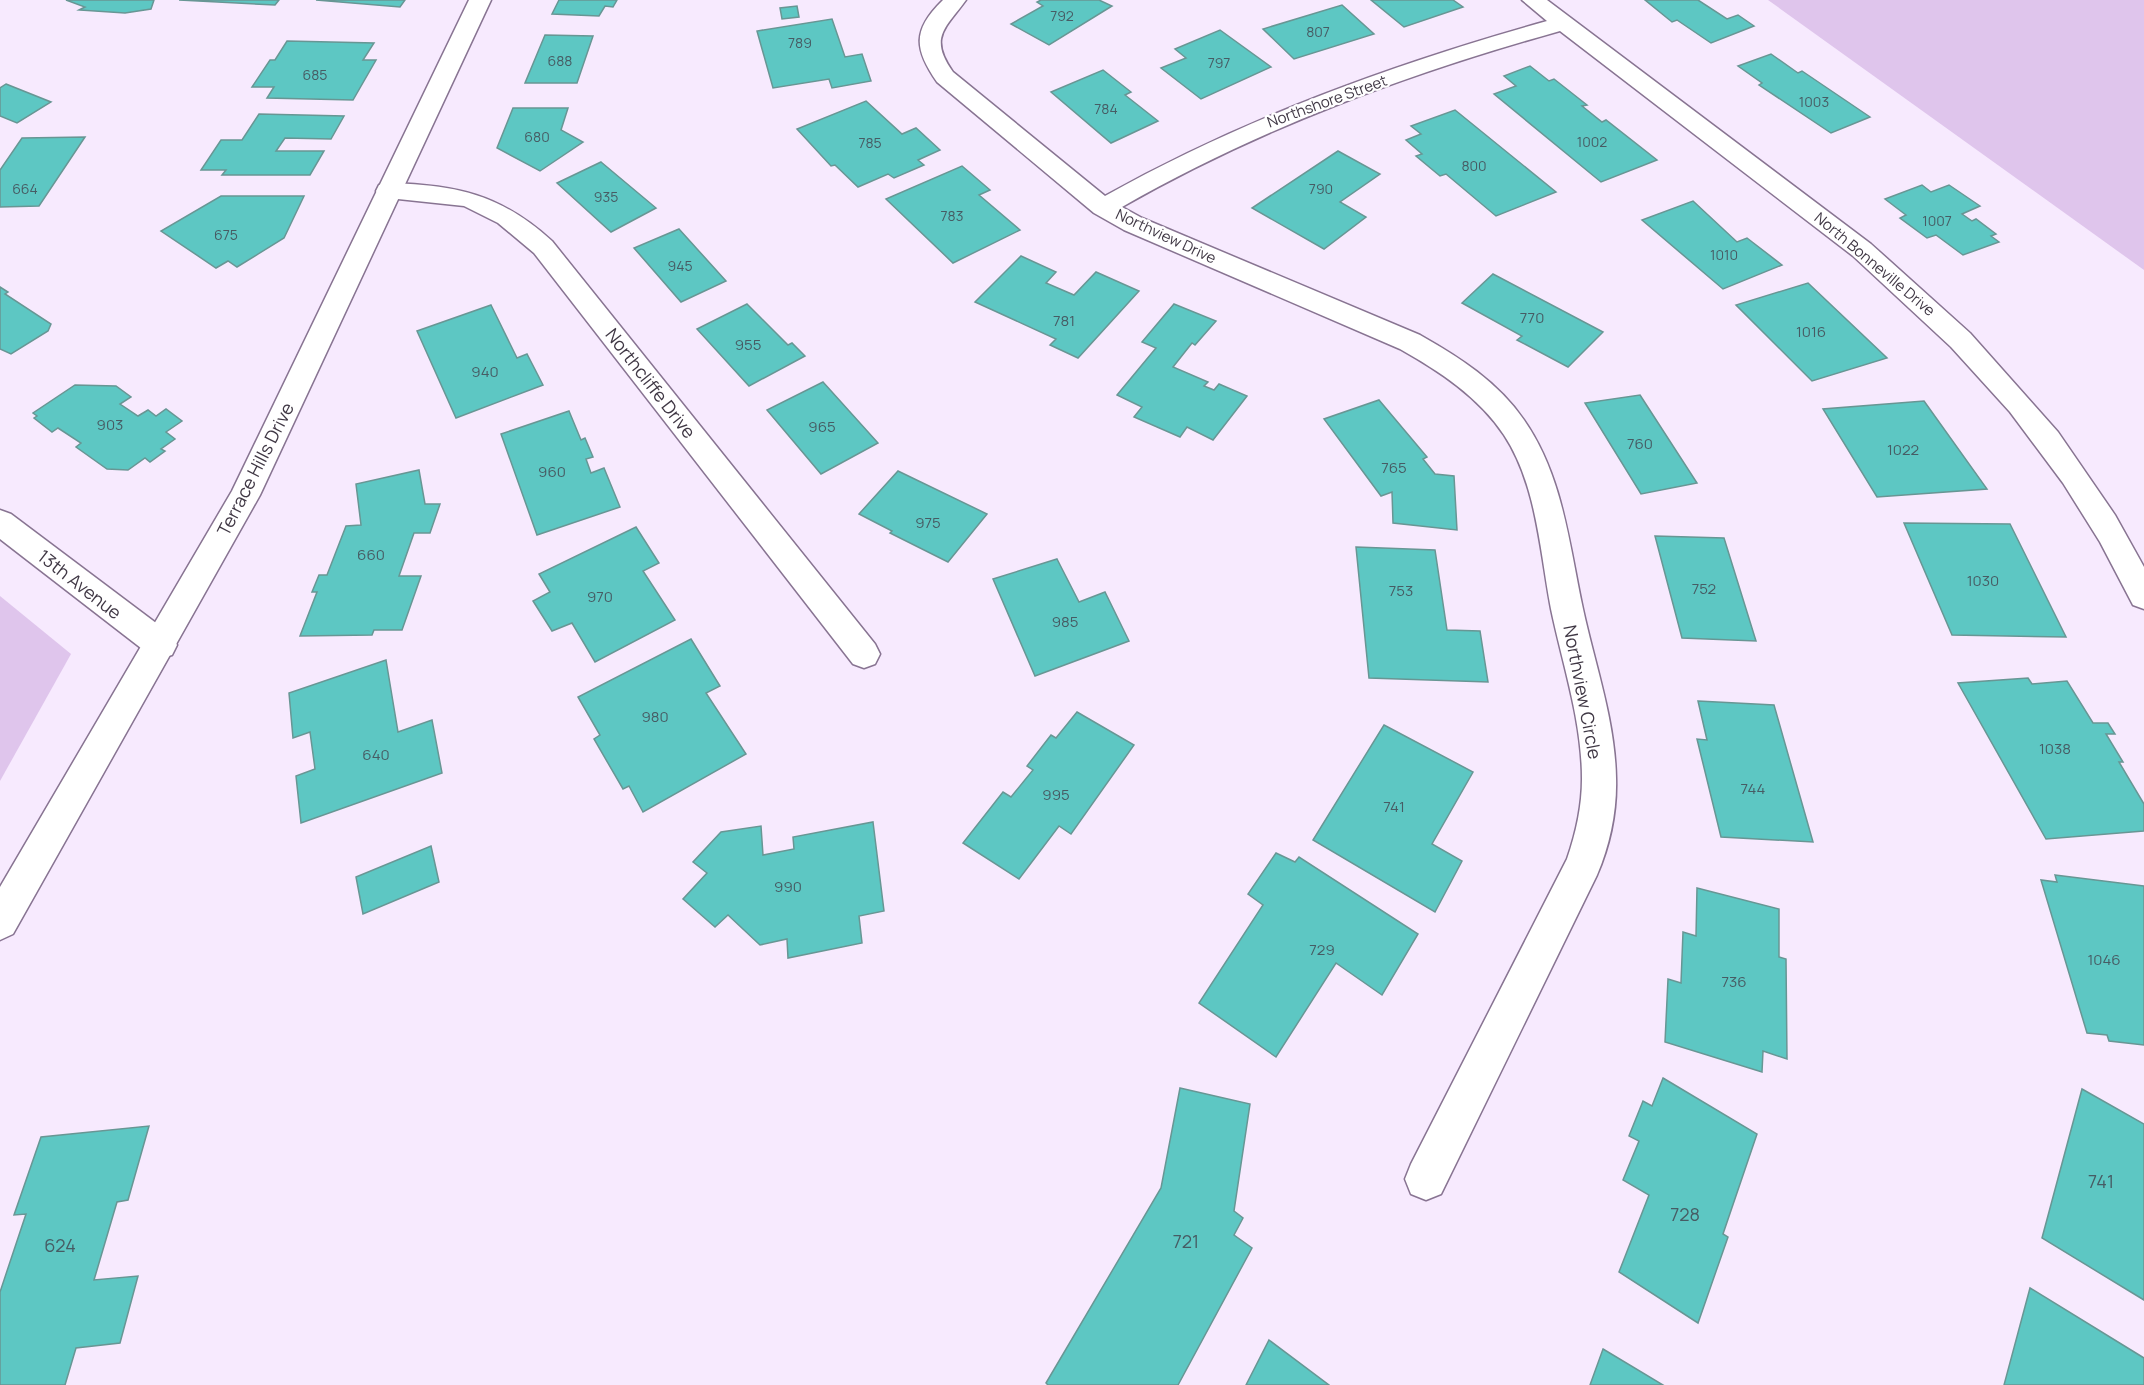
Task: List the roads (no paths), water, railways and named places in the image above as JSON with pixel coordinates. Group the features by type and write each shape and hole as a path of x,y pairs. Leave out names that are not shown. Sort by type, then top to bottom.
{"street":[{"name":"Terrace Hills Drive","path":"0,922 245,495 480,0"},
{"name":"Northview Drive","path":"955,0 936,20 930,33 928,48 933,63 945,77 1103,207 1160,236 1410,342 1454,368 1490,399"},
{"name":"North Bonneville Drive","path":"1533,0 1862,250 1911,291 1972,348 2010,391 2050,443 2098,513 2144,596"},
{"name":"Northshore Street","path":"1103,207 1130,190 1299,109 1563,23"},
{"name":"Northcliffe Drive","path":"388,190 437,192 467,198 504,214 524,227 550,256 864,654"},
{"name":"Northview Circle","path":"1426,1179 1584,863 1594,834 1598,806 1597,748 1542,491 1525,444 1490,399"},
{"name":"13th Avenue","path":"0,522 160,645"}]}
